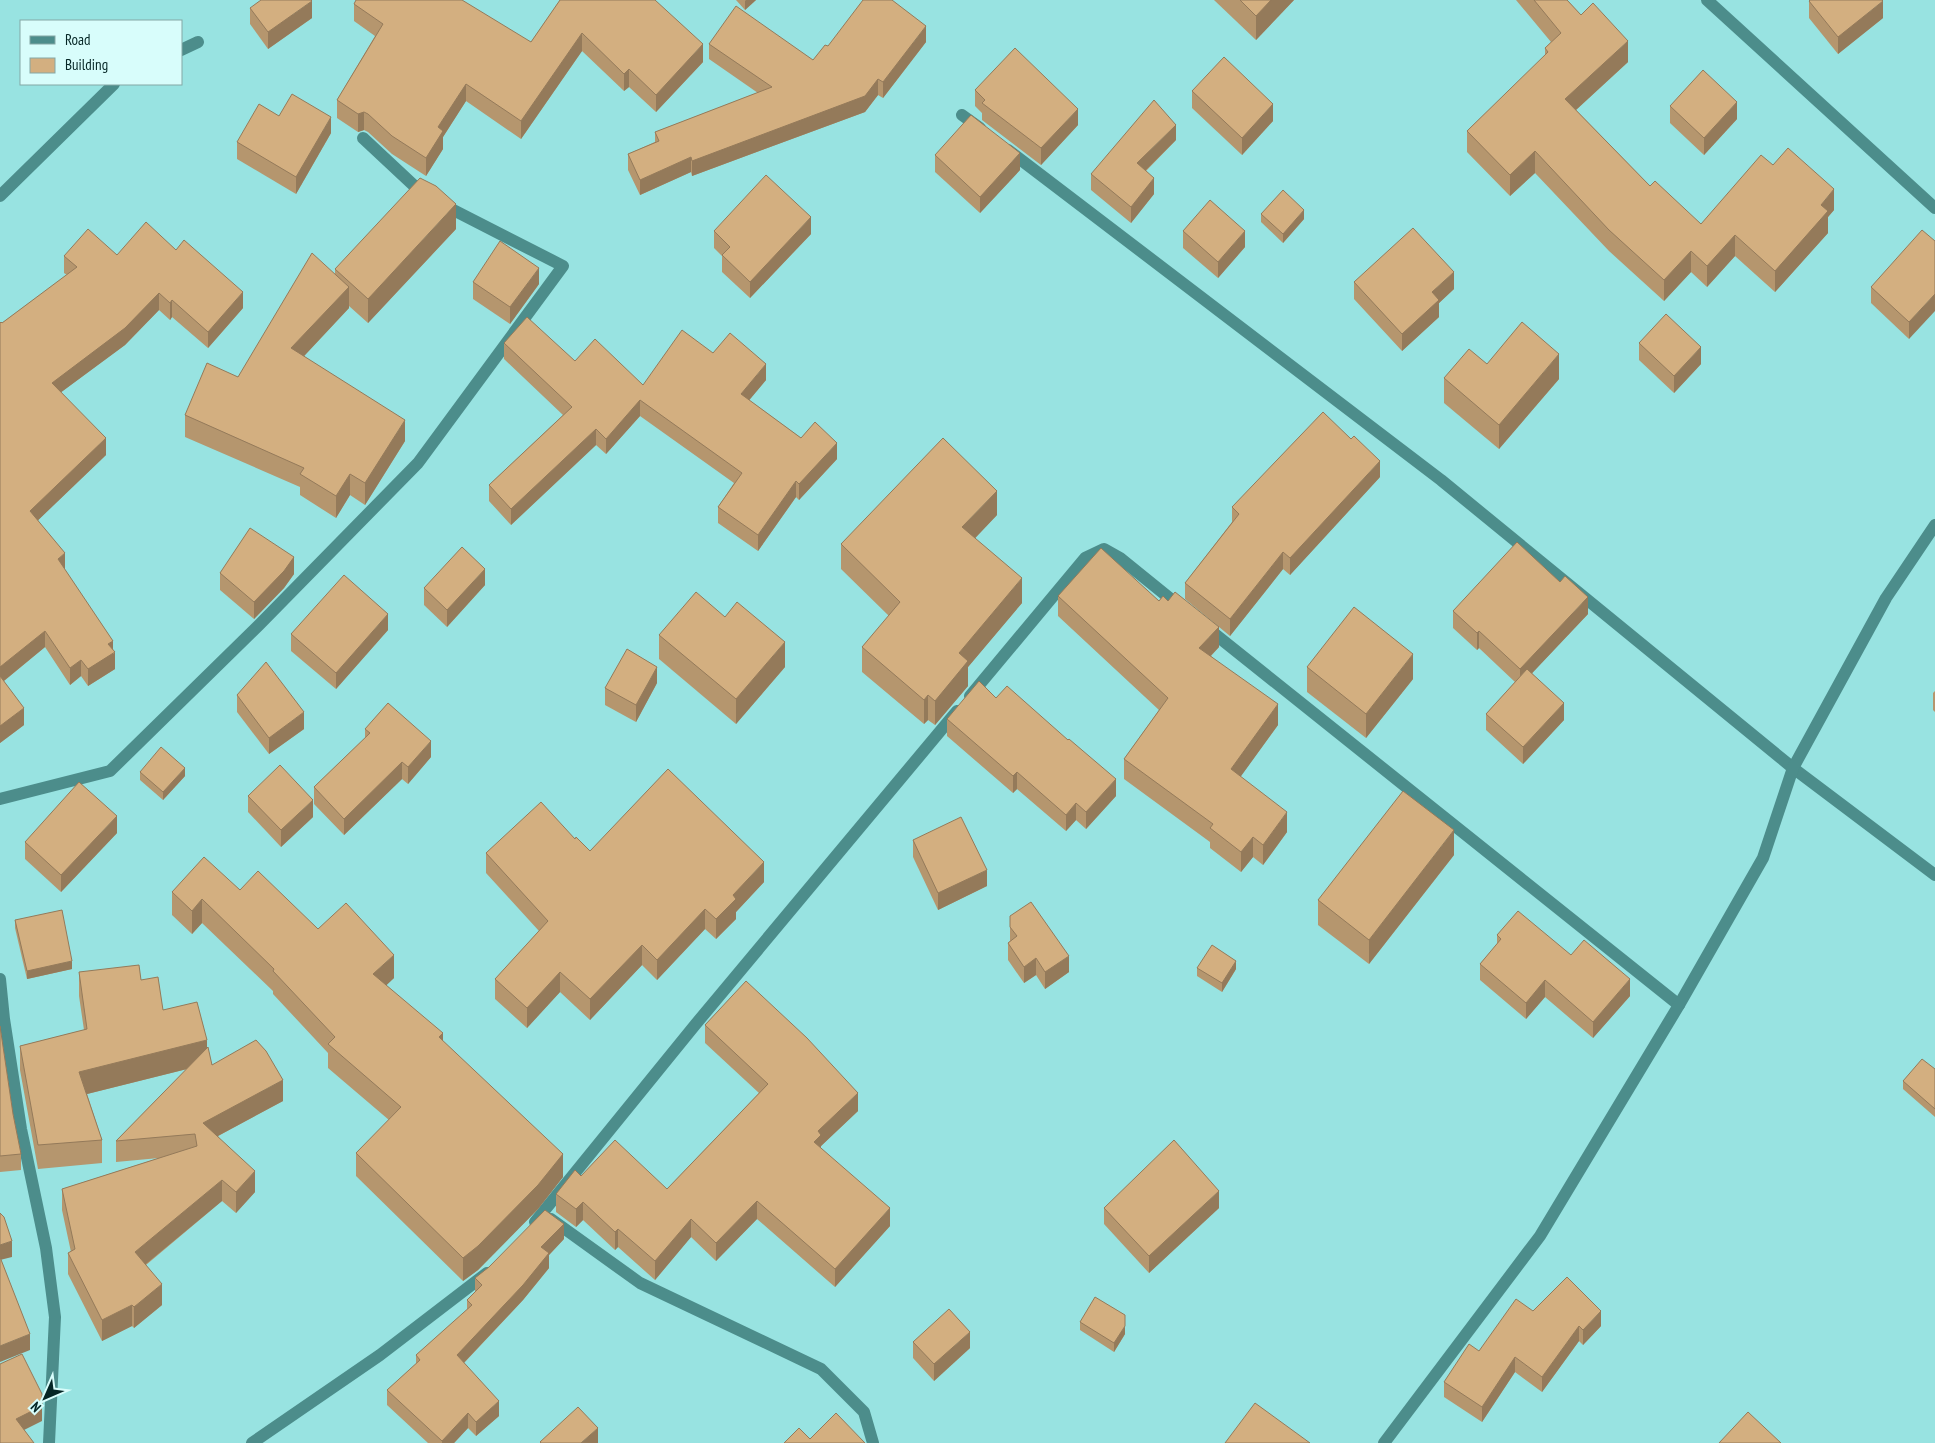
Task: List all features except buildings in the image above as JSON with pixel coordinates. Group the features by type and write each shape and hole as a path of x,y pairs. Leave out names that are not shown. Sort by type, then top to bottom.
{"street":[{"path":"1707,0 1935,208"},
{"path":"182,50 198,42"},
{"path":"0,196 113,85"},
{"path":"962,115 1441,480 1793,768 1935,875"},
{"path":"0,799 110,771 259,625 418,463 563,266 424,194 363,138"},
{"path":"1384,1443 1540,1236 1680,1005 1763,858 1793,768 1886,598 1935,526"},
{"path":"524,1235 544,1214 695,1025 1085,558 1104,549 1120,558 1680,1005"},
{"path":"0,979 4,1019 21,1129 46,1248 56,1317 49,1443"},
{"path":"544,1214 640,1283 820,1369 864,1412 873,1443"},
{"path":"252,1443 380,1356 483,1276 496,1262"}]}
